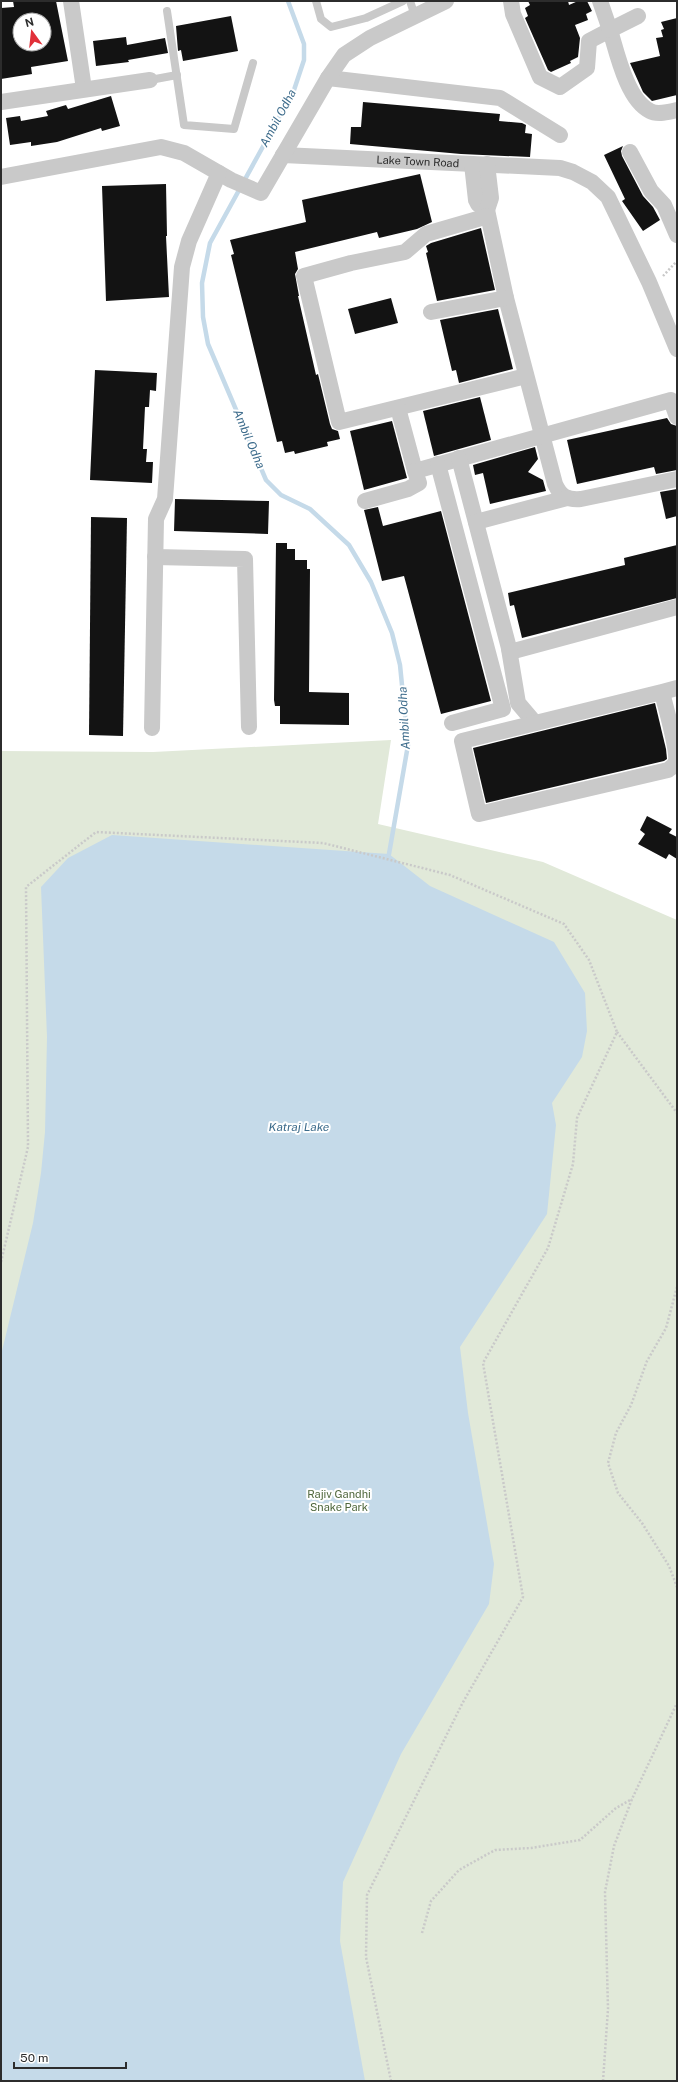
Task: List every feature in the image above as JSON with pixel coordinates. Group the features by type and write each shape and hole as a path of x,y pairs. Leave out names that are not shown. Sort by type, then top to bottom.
{"street":[{"path":"71,1 84,89"},
{"path":"1,177 161,147 184,153 225,176 261,193 328,78 344,55 412,9 446,1"},
{"path":"511,1 513,14 540,77 560,87 587,68 589,40 638,16"},
{"path":"600,1 620,64 632,94 639,104 651,112 669,113 677,110"},
{"path":"328,78 500,98 560,135"},
{"path":"1,102 150,80"},
{"path":"630,152 652,191 664,205 677,235"},
{"name":"Lake Town Road","path":"283,154 560,168 573,172 592,182 608,197 652,288 677,349"},
{"path":"480,164 476,200 487,213 506,298 556,484 560,494 568,498"},
{"path":"152,728 156,519 165,499 182,267 189,241 225,176"},
{"path":"487,213 426,234 405,252 351,263 304,276 339,422 526,376"},
{"path":"431,312 506,298"},
{"path":"415,471 672,400 677,417"},
{"path":"365,501 408,489 419,483 398,408"},
{"path":"460,458 509,649 518,702 535,723"},
{"path":"438,464 503,708 452,723"},
{"path":"476,522 568,498 581,499 677,479"},
{"path":"156,557 245,559 249,727"},
{"path":"509,649 510,652 677,607"},
{"path":"669,690 676,759 674,766 668,770 479,814 462,741 669,690"}],"lane":[{"path":"316,1 321,19 331,27 366,18 403,1"},
{"path":"167,11 184,125 234,129 253,63"},
{"path":"150,80 177,76"}],"path":[{"path":"661,278 677,261"},
{"path":"1,1262 28,1147 26,887 96,832 323,843 450,875 564,924 589,960 617,1032 677,1113"},
{"path":"391,2081 366,1957 367,1896 462,1704 523,1597 483,1363 548,1248 573,1164 577,1118 617,1032"},
{"path":"677,1287 666,1328 647,1361 631,1405 616,1433 608,1463 618,1493 642,1523 669,1566 677,1587"},
{"path":"603,2081 608,2009 605,1892 614,1846 632,1799 677,1703"},
{"path":"422,1933 431,1901 459,1870 495,1850 531,1848 580,1840 616,1808 632,1799"}],"green space":[{"name":"Katraj Lake","path":"391,740 378,824 543,862 677,920 677,2081 1,2081 1,751 153,752"}],"water":[{"name":"Katraj Lake","path":"112,835 389,854 430,886 554,942 585,993 587,1031 582,1057 552,1103 556,1125 547,1214 460,1347 468,1413 494,1564 489,1604 401,1754 343,1882 340,1941 365,2081 1,2081 1,1355 33,1223 41,1173 45,1132 47,1037 41,887 68,858"}],"building":[{"path":"13,1 56,1 68,61 31,67 32,74 1,79 1,8 14,7"},
{"path":"528,1 568,1 569,5 578,1 587,1 592,11 586,14 588,20 575,25 580,38 578,57 570,61 571,63 551,72 548,70 525,18 528,16 525,8 530,5"},
{"path":"231,16 238,51 183,61 181,50 178,51 176,26"},
{"path":"677,18 677,95 652,101 643,92 630,63 660,56 656,38 663,37 661,30 664,29 661,22"},
{"path":"126,37 127,45 165,38 168,53 128,60 129,62 96,66 93,41"},
{"path":"111,96 120,126 102,131 101,128 57,142 31,146 31,142 10,145 6,118 20,116 21,121 48,116 46,111 66,105 68,109"},
{"path":"363,102 500,114 499,121 522,123 526,125 525,133 532,134 530,157 461,154 350,144 351,127 361,127"},
{"path":"623,146 621,151 622,156 643,196 653,207 660,220 643,231 622,201 625,199 604,155"},
{"path":"420,174 432,222 417,229 379,238 377,232 295,252 298,269 295,274 298,296 316,375 318,374 330,424 332,429 338,431 340,439 327,442 328,446 295,454 294,451 285,453 282,441 277,442 231,255 234,254 230,240 306,222 302,200"},
{"path":"166,184 166,236 169,297 106,301 102,186"},
{"path":"481,228 495,290 437,301 426,253 428,252 426,246 431,243"},
{"path":"391,298 398,323 355,334 348,309"},
{"path":"498,309 513,369 459,383 456,370 452,371 440,320"},
{"path":"95,370 157,373 156,391 150,390 149,407 145,407 143,449 147,449 146,462 153,462 152,483 90,480"},
{"path":"480,397 491,440 434,456 423,411"},
{"path":"667,418 671,424 677,426 677,470 656,474 654,467 577,484 567,440"},
{"path":"392,421 407,478 364,490 350,431"},
{"path":"535,447 538,459 528,472 543,480 546,491 490,504 483,473 475,475 473,465"},
{"path":"677,489 677,516 666,519 660,492"},
{"path":"175,499 269,501 268,534 174,531"},
{"path":"378,507 383,526 441,511 491,701 441,714 404,576 382,581 364,510"},
{"path":"91,517 127,518 123,736 89,735"},
{"path":"276,543 287,543 287,549 295,549 295,560 307,560 307,569 310,569 309,692 349,693 349,725 280,724 280,706 275,706 274,700"},
{"path":"677,545 677,598 522,638 514,605 510,606 508,593 625,565 624,558"},
{"path":"655,703 666,749 667,759 664,761 486,803 473,748"},
{"path":"647,816 672,829 669,833 677,837 677,859 669,854 666,859 638,844 645,834 640,830"}],"waterway":[{"name":"Ambil Odha","path":"288,1 304,44 304,60 294,90 210,243 202,283 203,317 208,344 266,480 281,495 310,509 349,545 371,582 392,633 400,665 408,745 389,854"}],"park label":[{"name":"Rajiv Gandhi Snake Park","path":"339,1500"}]}
